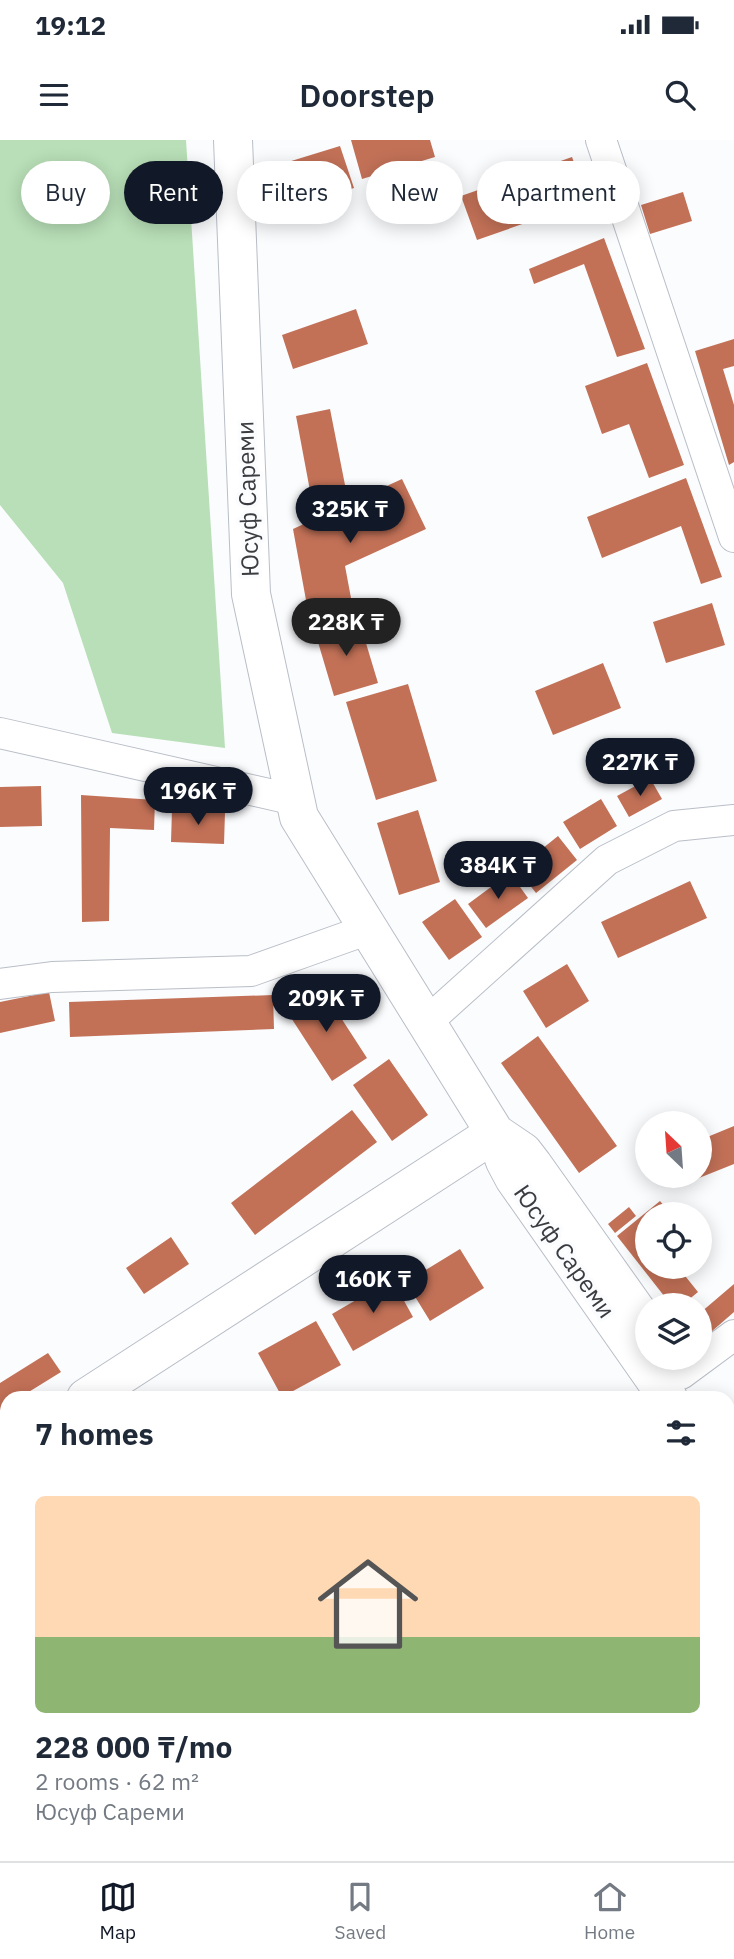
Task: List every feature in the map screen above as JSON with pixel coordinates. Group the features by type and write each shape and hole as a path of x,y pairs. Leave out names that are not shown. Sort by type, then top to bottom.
{"main road":[{"name":"Юсуф Сареми","path":"233,140 251,594 299,817 495,1133 514,1178 670,1386"},
{"name":"Юсуф Сареми","path":"495,1133 523,1152 635,1309"},
{"path":"97,1391 495,1133"}],"street":[{"path":"601,140 734,537"},
{"path":"0,733 295,800"},
{"path":"426,1023 607,860 674,826 734,820"},
{"path":"0,984 52,977 251,971 369,929"},
{"path":"670,1386 734,1335"}],"green space":[{"path":"0,140 186,140 187,161 124,161 124,224 191,224 225,748 112,733 63,583 0,505"}],"building":[{"path":"351,140 430,140 435,157 422,161 366,161 366,178 362,179"},
{"path":"340,146 345,161 291,161"},
{"path":"477,190 477,224 523,224 477,240 463,195"},
{"path":"683,192 692,221 650,234 641,205"},
{"path":"604,238 645,349 617,357 584,264 534,284 529,269"},
{"path":"356,309 368,344 293,369 282,335"},
{"path":"734,339 734,366 723,369 734,405 734,462 729,465 695,351"},
{"path":"647,363 684,465 649,478 629,424 602,434 585,386"},
{"path":"330,409 346,490 311,496 296,416"},
{"path":"686,478 722,577 701,584 681,526 602,558 587,517"},
{"path":"402,479 426,529 345,566 354,614 310,622 293,529"},
{"path":"712,603 725,645 666,663 653,622"},
{"path":"359,620 378,683 334,696 315,632"},
{"path":"603,663 621,708 553,735 535,691"},
{"path":"408,684 437,781 376,800 346,702"},
{"path":"650,778 662,799 629,817 617,796"},
{"path":"41,786 42,826 0,827 0,787"},
{"path":"81,795 155,800 154,830 110,828 109,921 82,922"},
{"path":"601,799 617,826 580,849 563,822"},
{"path":"172,809 225,812 224,844 171,842"},
{"path":"418,810 440,882 399,895 377,823"},
{"path":"558,836 577,860 536,893 517,869"},
{"path":"510,873 528,898 486,928 468,904"},
{"path":"690,881 707,918 618,958 601,922"},
{"path":"455,899 482,937 449,960 422,922"},
{"path":"567,964 589,1001 546,1028 523,991"},
{"path":"321,987 367,1058 332,1081 286,1010"},
{"path":"49,992 55,1021 0,1033 0,1002"},
{"path":"273,995 274,1029 70,1037 69,1002"},
{"path":"538,1036 617,1146 579,1173 501,1063"},
{"path":"389,1059 428,1115 392,1141 353,1085"},
{"path":"352,1110 377,1142 255,1235 231,1203"},
{"path":"734,1126 734,1164 712,1173 712,1135"},
{"path":"629,1207 635,1215 615,1233 608,1224"},
{"path":"635,1221 635,1259 617,1236"},
{"path":"171,1237 189,1264 144,1294 126,1268"},
{"path":"460,1249 484,1288 430,1321 406,1282"},
{"path":"392,1279 413,1317 353,1351 332,1314"},
{"path":"651,1279 688,1279 698,1292 697,1293 662,1293"},
{"path":"734,1284 734,1312 712,1331 712,1303"},
{"path":"316,1321 341,1365 293,1391 279,1391 258,1353"},
{"path":"48,1353 61,1372 30,1391 0,1391 0,1383"}]}
